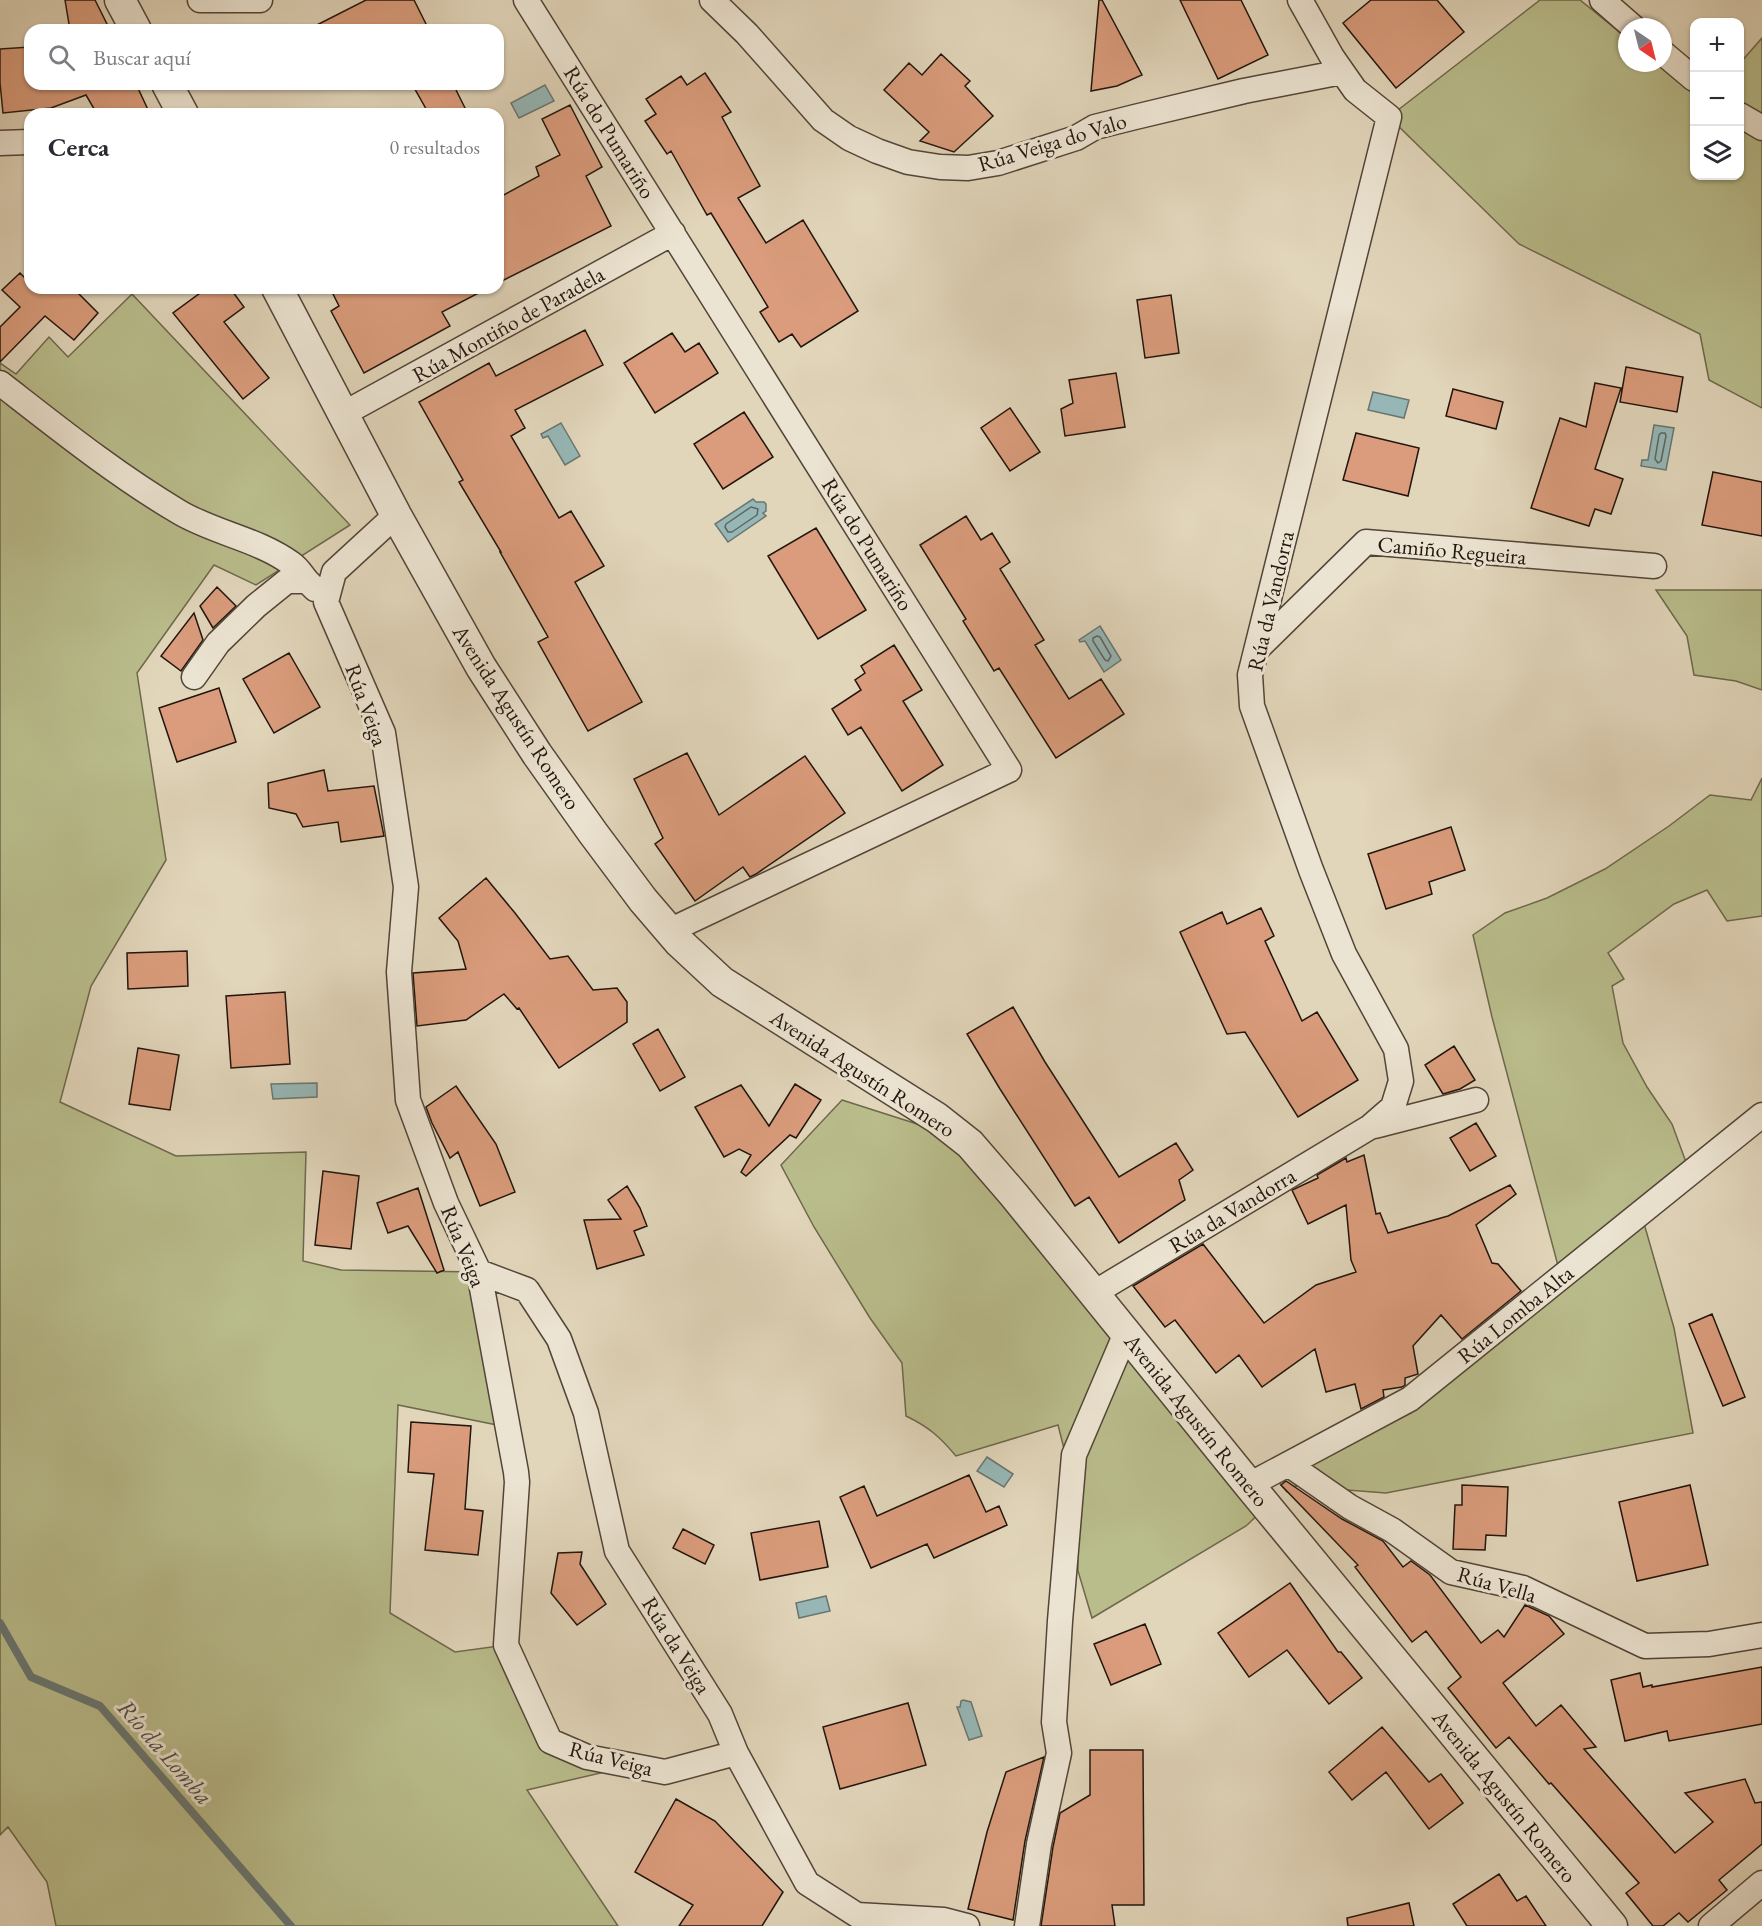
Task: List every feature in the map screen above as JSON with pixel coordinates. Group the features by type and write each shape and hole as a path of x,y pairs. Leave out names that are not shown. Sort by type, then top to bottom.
{"street":[{"path":"200,0 260,0"},
{"name":"Rúa do Pumariño","path":"526,0 1009,770 669,931"},
{"name":"Rúa Veiga do Valo","path":"711,0 747,34 823,120 849,138 876,151 908,162 939,167 968,168 998,163 1076,138 1095,127 1244,91 1342,72"},
{"path":"1300,0 1342,72"},
{"path":"1602,0 1623,18"},
{"path":"127,1 134,24"},
{"path":"1672,60 1690,75"},
{"name":"Rúa da Vandorra","path":"1094,1293 1370,1127 1394,1107 1401,1081 1396,1049 1344,954 1311,870 1252,706 1250,675 1389,117 1355,90 1342,72"},
{"path":"170,90 180,108"},
{"path":"1744,117 1762,128"},
{"path":"0,143 24,142"},
{"name":"Rúa Montiño de Paradela","path":"343,414 674,233"},
{"name":"Avenida Agustín Romero","path":"280,294 396,514 481,667 537,754 593,833 669,931 722,982 937,1118 970,1144 1612,1926"},
{"name":"Rúa Veiga","path":"0,383 52,425 134,484 182,514 255,544 292,564 326,602 383,733 406,887 399,972 408,1100 446,1203 479,1272 517,1482 506,1645 550,1741 587,1757 664,1772 736,1753"},
{"path":"326,602 334,572 396,514"},
{"name":"Camiño Regueira","path":"1257,649 1366,542 1654,566"},
{"path":"194,677 218,643 256,606 287,581 307,581"},
{"name":"Rúa da Vandorra","path":"1370,1127 1476,1100"},
{"name":"Rúa Lomba Alta","path":"1249,1485 1410,1399 1762,1115"},
{"name":"Rúa da Veiga","path":"479,1272 527,1290 559,1339 586,1413 617,1551 720,1714 736,1753 807,1883 857,1915 944,1920 967,1926"},
{"path":"1027,1926 1040,1844 1059,1753 1054,1722 1074,1455 1126,1333"},
{"name":"Rúa Vella","path":"1288,1464 1350,1507 1392,1530 1451,1572 1523,1588 1645,1646 1709,1644 1762,1635"},
{"path":"1724,1922 1762,1883"}],"green space":[{"path":"1540,0 1580,0 1618,31 1618,72 1669,72 1690,89 1690,180 1744,180 1744,58 1762,38 1762,408 1709,380 1700,334 1519,244 1389,117"},
{"path":"132,294 350,525 256,585 214,565 137,673 166,860 91,986 60,1102 176,1156 306,1152 303,1261 341,1270 479,1272 502,1426 398,1405 390,1613 455,1652 506,1645 550,1741 631,1766 527,1790 618,1926 56,1926 47,1882 8,1827 0,1835 0,363 16,374 49,337 68,357"},
{"path":"1656,590 1762,590 1762,690 1736,681 1694,675 1687,636"},
{"path":"1762,778 1762,916 1727,921 1707,890 1674,904 1608,953 1624,979 1612,986 1623,1043 1647,1087 1672,1124 1690,1173 1641,1213 1674,1328 1693,1433 1386,1493 1295,1486 1287,1492 1271,1473 1410,1399 1561,1277 1492,1017 1473,935 1505,913 1547,898 1605,869 1710,795 1751,800"},
{"path":"842,1100 964,1139 1267,1506 1246,1526 1092,1618 1078,1571 1075,1463 1072,1480 1058,1425 956,1456 934,1433 906,1416 902,1363 870,1318 814,1227 781,1165"}],"water":[{"path":"545,85 554,101 519,118 511,103"},
{"path":"1373,392 1409,400 1404,418 1368,410"},
{"path":"561,423 580,456 565,465 548,436 543,438 541,434"},
{"path":"1654,425 1674,428 1666,470 1641,466 1642,460 1648,460"},
{"path":"753,499 766,504 766,511 763,513 766,516 728,542 715,524"},
{"path":"1100,626 1121,660 1104,672 1085,641 1080,642 1079,640"},
{"path":"317,1083 317,1097 273,1099 271,1084"},
{"path":"987,1457 1013,1474 1004,1487 977,1471"},
{"path":"826,1596 830,1611 799,1618 796,1603"},
{"path":"963,1700 971,1702 982,1736 969,1740 957,1707 960,1707"}],"building":[{"path":"65,0 95,0 107,24 69,24"},
{"path":"366,0 414,0 426,24 319,24"},
{"path":"1099,0 1102,0 1142,75 1117,86 1091,91"},
{"path":"1180,0 1241,0 1268,55 1218,79"},
{"path":"1371,0 1437,0 1464,32 1396,88 1343,23"},
{"path":"24,47 24,90 139,90 147,108 94,108 86,95 51,108 24,108 24,111 3,113 0,49"},
{"path":"941,54 970,81 965,86 993,116 954,152 920,141 929,132 884,90 909,63 922,75"},
{"path":"705,73 731,112 722,117 760,186 738,198 766,243 803,220 858,311 801,347 792,334 779,342 760,312 768,307 711,213 707,215 671,151 667,154 645,121 656,114 646,99 681,76 687,85"},
{"path":"415,90 456,90 465,108 426,108"},
{"path":"570,105 602,167 586,176 611,226 504,280 504,195 539,176 536,167 560,155 542,119"},
{"path":"20,273 24,277 24,294 79,294 98,313 74,340 45,316 0,362 0,327 20,307 2,290"},
{"path":"199,294 234,294 244,307 224,322 269,378 243,399 173,313"},
{"path":"333,294 476,294 442,312 450,326 364,373 331,311 339,306"},
{"path":"1171,295 1179,353 1145,358 1137,300"},
{"path":"585,330 603,365 515,410 525,428 511,436 559,518 571,511 604,566 575,582 642,702 588,731 538,642 548,637 459,482 463,480 419,402 489,363 496,376"},
{"path":"672,333 685,352 699,343 718,373 655,413 624,363"},
{"path":"1626,367 1683,377 1677,412 1620,402"},
{"path":"1116,373 1125,427 1065,436 1061,409 1073,403 1069,380"},
{"path":"1595,383 1621,388 1595,469 1623,479 1611,514 1595,509 1589,526 1531,508 1560,418 1586,427"},
{"path":"1453,389 1503,402 1496,429 1446,416"},
{"path":"1010,408 1040,452 1010,471 981,428"},
{"path":"744,412 773,457 723,489 694,444"},
{"path":"1356,433 1419,448 1408,496 1343,480"},
{"path":"1713,472 1762,482 1762,536 1702,525"},
{"path":"966,516 981,540 992,533 1010,562 1000,569 1044,640 1035,645 1069,699 1101,679 1124,714 1056,758 999,668 994,671 963,621 966,619 920,545"},
{"path":"816,528 866,610 818,639 768,556"},
{"path":"217,587 236,606 213,628 200,606"},
{"path":"194,613 203,640 181,671 161,656"},
{"path":"894,645 922,690 903,701 943,765 902,791 861,727 848,735 832,709 861,690 855,680 865,673 861,666"},
{"path":"289,653 320,707 274,733 243,679"},
{"path":"219,688 236,742 177,762 159,708"},
{"path":"687,753 719,815 805,756 845,813 756,874 750,877 743,867 695,901 655,844 663,838 634,779"},
{"path":"324,770 328,791 374,786 384,836 341,842 338,822 303,827 296,814 269,808 268,783"},
{"path":"1451,827 1465,870 1429,882 1432,894 1386,909 1368,854"},
{"path":"486,878 550,959 568,956 593,990 617,988 627,1002 627,1022 559,1068 519,1008 517,1009 504,994 466,1020 417,1026 413,973 466,969 458,941 439,918"},
{"path":"1261,908 1274,936 1265,941 1302,1021 1317,1012 1358,1080 1298,1117 1245,1032 1227,1034 1180,932 1222,912 1227,924"},
{"path":"187,951 188,986 128,989 127,953"},
{"path":"285,992 290,1064 231,1068 226,996"},
{"path":"1013,1007 1045,1062 1119,1177 1176,1143 1193,1170 1179,1180 1185,1200 1119,1243 1089,1197 1075,1206 967,1034"},
{"path":"658,1029 685,1077 660,1091 633,1044"},
{"path":"1454,1046 1475,1080 1460,1089 1443,1094 1425,1065"},
{"path":"138,1048 179,1055 170,1110 129,1104"},
{"path":"795,1084 821,1100 796,1138 790,1135 746,1176 741,1172 751,1155 739,1149 724,1157 695,1107 741,1085 769,1126"},
{"path":"456,1086 496,1144 515,1192 480,1206 458,1152 450,1158 426,1107"},
{"path":"1476,1123 1496,1156 1470,1171 1450,1138"},
{"path":"1364,1155 1376,1214 1380,1213 1388,1233 1448,1216 1510,1185 1516,1194 1476,1225 1492,1263 1498,1264 1521,1291 1462,1339 1441,1315 1413,1346 1418,1374 1405,1378 1405,1385 1402,1387 1383,1390 1384,1397 1361,1409 1355,1384 1326,1392 1315,1349 1262,1387 1239,1355 1216,1373 1175,1320 1165,1327 1133,1286 1203,1244 1264,1323 1316,1285 1356,1272 1351,1260 1346,1205 1308,1224 1292,1190 1318,1178 1317,1175 1346,1158 1347,1162"},
{"path":"323,1171 359,1176 351,1249 315,1245"},
{"path":"627,1186 647,1226 634,1231 644,1255 597,1269 584,1220 621,1219 608,1200"},
{"path":"418,1188 444,1270 437,1273 408,1226 388,1233 377,1203"},
{"path":"1712,1314 1745,1397 1723,1406 1689,1324"},
{"path":"411,1422 471,1426 465,1509 483,1511 478,1555 425,1550 434,1474 408,1472"},
{"path":"969,1475 986,1512 999,1506 1007,1525 934,1558 927,1544 871,1568 840,1497 864,1486 877,1516"},
{"path":"1286,1481 1342,1519 1383,1541 1403,1567 1411,1561 1430,1575 1481,1643 1498,1630 1504,1637 1525,1605 1549,1616 1564,1634 1503,1683 1536,1726 1561,1705 1596,1747 1584,1749 1675,1853 1713,1822 1685,1793 1745,1779 1755,1803 1762,1802 1762,1844 1719,1880 1727,1890 1688,1922 1679,1913 1663,1926 1653,1926 1626,1893 1639,1883 1509,1737 1496,1748 1448,1688 1461,1677 1426,1631 1412,1642 1355,1567 1358,1565 1281,1485"},
{"path":"1462,1485 1508,1487 1506,1536 1486,1535 1485,1550 1453,1549 1455,1505 1462,1505"},
{"path":"1690,1485 1708,1565 1637,1581 1619,1502"},
{"path":"819,1521 828,1567 760,1580 751,1533"},
{"path":"683,1529 714,1545 705,1564 673,1548"},
{"path":"582,1552 580,1564 606,1604 577,1625 551,1593 558,1553"},
{"path":"1290,1583 1338,1652 1341,1652 1362,1678 1329,1704 1287,1650 1249,1677 1218,1633"},
{"path":"1145,1624 1161,1664 1111,1685 1094,1644"},
{"path":"1762,1667 1762,1724 1669,1741 1667,1731 1625,1741 1611,1680 1640,1673 1643,1687 1652,1685 1652,1687"},
{"path":"908,1703 926,1765 840,1789 823,1727"},
{"path":"1382,1727 1429,1782 1441,1774 1463,1803 1429,1829 1386,1772 1352,1800 1329,1772"},
{"path":"1090,1750 1143,1750 1144,1905 1112,1905 1115,1926 1041,1926 1060,1813 1090,1795"},
{"path":"1044,1757 1025,1841 1013,1920 968,1909 987,1832 1006,1772"},
{"path":"676,1799 715,1821 783,1892 762,1926 679,1926 693,1905 635,1872"},
{"path":"1499,1874 1517,1901 1526,1896 1546,1926 1467,1926 1453,1904"},
{"path":"1409,1903 1414,1926 1348,1926 1347,1918"}],"waterway":[{"name":"Río da Lomba","path":"0,1623 31,1677 100,1706 291,1926"}]}
